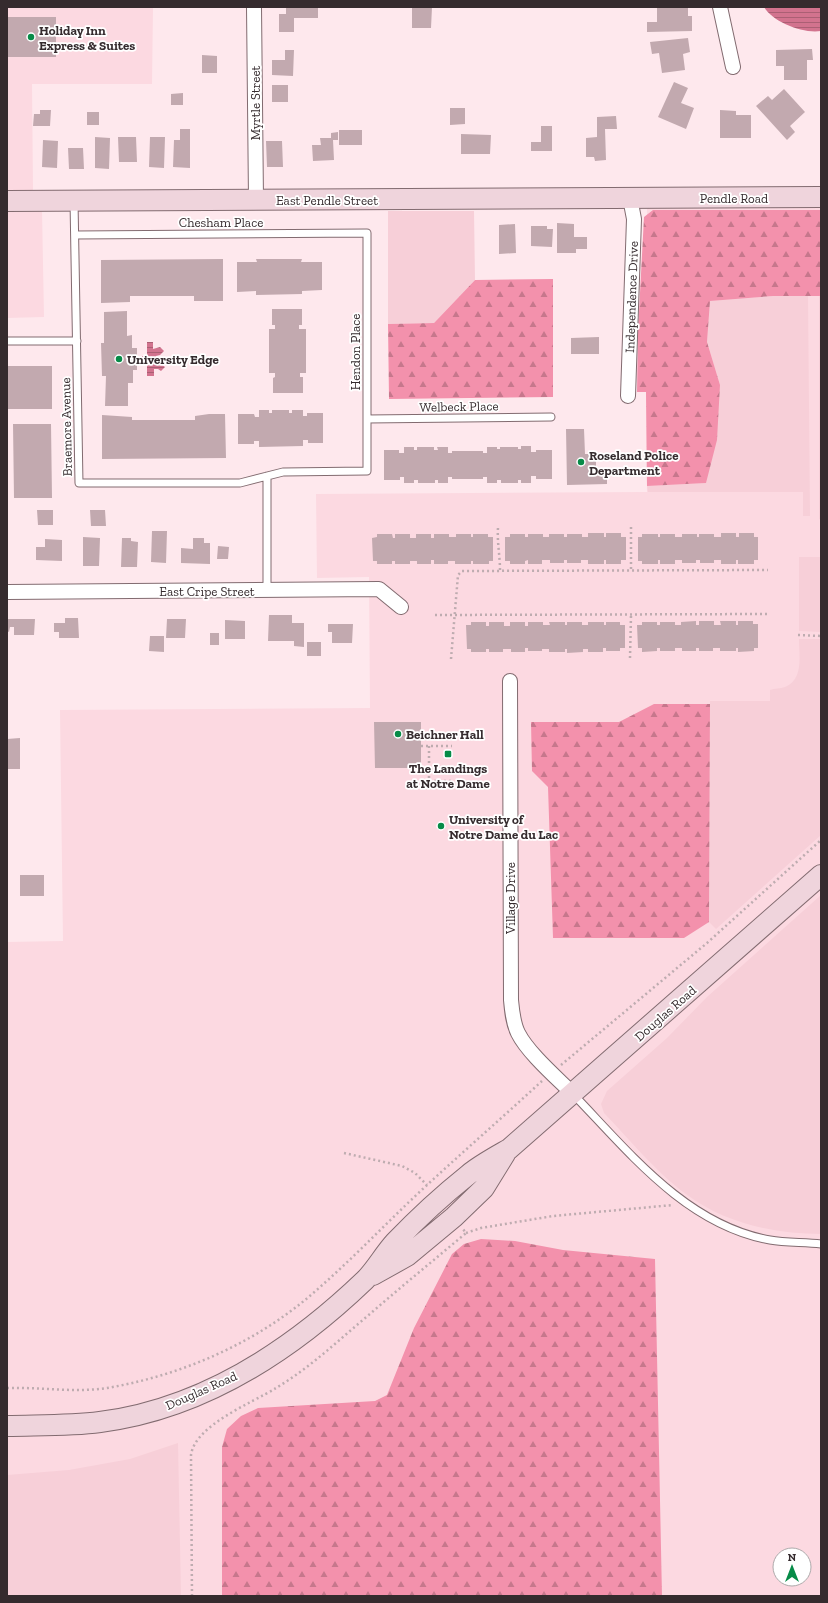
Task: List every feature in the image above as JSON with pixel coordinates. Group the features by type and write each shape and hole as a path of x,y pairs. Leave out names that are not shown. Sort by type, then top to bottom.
{"street":[{"name":"Myrtle Street","path":"254,7 256,200"},
{"path":"720,7 733,67"},
{"name":"Pendle Road","path":"639,198 821,197"},
{"name":"East Pendle Street","path":"7,201 639,198"},
{"name":"Independence Drive","path":"628,396 634,219 639,198"},
{"name":"East Cripe Street","path":"7,592 380,589 401,607"},
{"name":"Village Drive","path":"510,681 511,1000 513,1019 518,1033 525,1044 573,1094"},
{"name":"Douglas Road","path":"7,1426 101,1422 142,1414 176,1404 209,1390 264,1361 301,1336 366,1279 394,1243 440,1199 469,1174 509,1149 821,875"}],"lane":[{"name":"Braemore Avenue","path":"74,200 79,483 240,483 283,472 367,471"},
{"name":"Chesham Place","path":"75,235 367,233"},
{"name":"Hendon Place","path":"367,233 367,471"},
{"path":"7,341 77,341"},
{"name":"Welbeck Place","path":"367,418 552,417"},
{"path":"267,476 267,590"},
{"path":"573,1094 653,1177 686,1203 725,1226 769,1240 821,1244"}],"path":[{"path":"631,527 631,570"},
{"path":"498,528 497,549 500,560 500,570"},
{"path":"451,659 458,575 462,571 768,570"},
{"path":"435,616 768,614"},
{"path":"630,658 631,615"},
{"path":"798,635 821,636"},
{"path":"421,746 452,746"},
{"path":"429,746 429,781 452,781"},
{"path":"7,1388 87,1390 130,1383 206,1359 260,1331 304,1300 342,1268 427,1185 552,1072 707,943 821,840"},
{"path":"344,1153 402,1166 416,1173 424,1182"},
{"path":"192,1596 191,1455 192,1448 199,1437 216,1422 278,1387 328,1351 409,1279 466,1233 481,1228 553,1216 686,1203"},
{"path":"459,1223 466,1233"}],"shaded area":[{"path":"764,7 821,7 821,31 806,31 789,26 774,18"},
{"path":"7,8 153,8 152,84 32,84 33,190 7,190"},
{"name":"University of Notre Dame du Lac","path":"647,205 821,205 821,1596 7,1596 7,942 63,941 60,710 370,708 369,577 317,578 316,494 647,492"},
{"path":"7,209 42,210 44,317 7,318"},
{"path":"388,211 474,211 475,280 434,323 388,324"},
{"path":"773,296 808,296 810,516 803,516 803,492 648,492 647,486 706,483 720,385 707,342 710,301"},
{"path":"819,296 821,296 821,520 819,519"},
{"path":"147,342 153,342 153,349 160,347 164,351 160,355 156,356 155,362 160,363 165,367 161,371 154,369 154,376 147,376 147,363 142,363 142,356 147,356"},
{"path":"799,557 821,557 821,632 799,631"},
{"path":"799,639 821,639 821,835 716,929 709,922 710,701 770,701 770,690 785,687 791,683 798,673 800,659"},
{"path":"821,895 821,1234 785,1232 750,1225 701,1204 675,1186 654,1166 604,1113 601,1104 607,1091 667,1038 707,997"},
{"path":"178,1443 181,1596 7,1596 7,1475 69,1470 130,1459"}],"green space":[{"path":"653,210 821,210 821,296 773,296 710,301 707,342 720,385 717,440 706,483 647,486 646,392 637,392 638,331 644,217"},
{"path":"553,279 553,397 389,399 388,324 434,323 475,280"},
{"path":"654,704 710,704 709,922 684,938 553,938 548,787 532,771 531,722 619,722"},
{"path":"481,1239 515,1241 563,1250 655,1259 662,1596 222,1596 222,1447 227,1429 241,1416 258,1408 375,1401 387,1395 414,1328 452,1254 464,1244"}],"building":[{"path":"286,7 318,7 318,18 294,18 294,32 279,32 279,14 286,14"},
{"path":"412,7 432,7 431,28 412,28"},
{"path":"657,7 688,7 688,16 692,16 692,31 647,32 647,22 657,22"},
{"name":"Holiday Inn Express & Suites","path":"7,17 56,17 56,57 7,57"},
{"path":"688,38 690,52 683,54 685,70 662,73 659,53 652,54 650,42"},
{"path":"812,49 813,60 807,60 807,80 784,80 784,66 776,66 776,50"},
{"path":"285,50 294,50 293,76 272,75 272,60 285,60"},
{"path":"202,55 217,56 217,73 202,73"},
{"path":"674,82 688,88 681,103 694,108 686,129 658,117"},
{"path":"272,85 288,85 288,102 272,102"},
{"path":"784,89 805,112 790,126 795,132 787,140 756,106 768,96 772,100"},
{"path":"183,93 183,105 171,105 171,94"},
{"path":"450,108 465,108 465,124 450,125"},
{"path":"40,110 51,110 50,126 33,126 34,114 40,114"},
{"path":"720,110 736,111 736,115 751,115 751,138 720,138"},
{"path":"87,112 99,112 99,125 87,125"},
{"path":"616,116 617,129 605,129 606,160 595,161 594,157 586,157 586,138 597,137 597,117"},
{"path":"541,126 552,126 552,151 531,151 531,142 541,142"},
{"path":"180,129 190,129 190,168 173,167 174,140 180,140"},
{"path":"339,130 362,130 362,145 339,145"},
{"path":"338,132 338,140 333,140 334,160 313,161 312,145 321,145 320,138 331,138 331,133"},
{"path":"461,134 491,135 490,154 461,154"},
{"path":"95,137 110,138 109,169 95,168"},
{"path":"118,137 136,137 137,162 119,162"},
{"path":"150,137 165,137 164,168 149,167"},
{"path":"43,140 58,141 57,168 42,167"},
{"path":"266,141 282,141 283,167 267,167"},
{"path":"68,148 83,148 84,169 69,169"},
{"path":"557,223 574,224 574,237 587,237 587,249 576,249 576,253 557,253"},
{"path":"515,224 516,253 499,254 499,225"},
{"path":"531,226 547,226 547,229 553,229 552,247 531,246"},
{"path":"223,259 223,301 194,301 194,296 130,296 130,302 101,303 101,260"},
{"path":"256,259 302,259 301,262 322,262 322,290 302,291 302,294 256,295 256,291 237,292 237,262 257,262"},
{"path":"272,309 302,309 302,325 299,325 299,329 306,329 306,373 300,373 300,377 303,377 303,393 273,393 273,378 275,377 275,373 269,373 269,329 275,329 275,325 272,325"},
{"name":"University Edge","path":"127,311 127,336 132,335 132,348 137,348 137,370 133,370 133,383 128,383 128,406 105,406 106,376 102,376 101,343 104,343 104,312"},
{"path":"599,337 599,354 571,354 571,338"},
{"path":"7,366 52,366 52,409 7,409"},
{"path":"259,410 269,410 269,413 272,413 272,410 289,410 289,413 292,413 292,410 303,410 303,416 307,416 307,413 323,413 323,443 308,443 308,440 303,440 303,446 259,447 259,441 254,441 254,444 238,444 238,414 254,414 255,417 259,417"},
{"path":"225,414 226,458 102,459 102,415 132,417 132,420 195,420 195,416"},
{"path":"13,424 51,424 52,498 14,498"},
{"name":"Roseland Police Department","path":"566,429 584,429 585,454 596,454 596,470 607,469 607,484 567,485"},
{"path":"521,446 531,446 531,452 536,452 536,450 552,450 552,479 536,479 536,476 531,476 531,483 521,483 521,480 518,480 518,483 501,483 501,480 497,480 497,483 487,483 487,477 483,477 483,479 452,479 452,477 448,477 448,483 438,483 438,480 435,480 435,483 418,483 418,480 414,480 414,483 404,483 404,477 400,477 400,480 384,480 384,450 399,450 399,453 404,453 404,447 414,447 414,450 417,450 417,447 434,447 434,450 438,450 437,447 448,447 448,453 452,453 452,451 483,451 483,453 487,453 487,447 497,447 497,449 500,449 500,447 518,447 518,449 521,449"},
{"path":"37,510 53,510 53,525 38,525"},
{"path":"90,510 105,510 106,526 91,526"},
{"path":"152,531 167,531 166,563 151,562"},
{"path":"588,533 604,533 604,537 606,537 606,533 621,533 621,537 626,537 626,560 621,560 621,564 606,564 606,560 604,560 604,564 588,564 588,560 581,560 581,563 567,563 567,560 564,560 564,563 550,563 550,560 542,560 542,564 528,564 528,560 525,561 525,564 510,564 510,561 505,561 505,537 510,537 510,534 525,534 525,537 528,537 528,534 543,534 543,537 549,537 549,534 564,534 564,537 567,537 567,534 582,534 582,537 588,537"},
{"path":"721,533 736,533 736,537 739,537 739,533 754,533 754,537 758,537 758,560 754,560 754,564 738,564 738,560 736,560 736,564 721,564 721,560 714,560 714,563 700,563 700,560 696,560 696,563 682,563 682,560 675,560 675,564 660,564 660,560 658,560 658,564 642,564 642,561 638,561 638,537 642,537 642,534 658,534 658,537 660,537 660,534 675,534 675,537 682,537 682,534 697,534 697,537 699,537 699,534 714,534 714,537 721,537"},
{"path":"377,534 392,534 393,538 395,538 395,534 410,534 410,538 416,538 416,534 431,534 431,538 434,538 434,534 449,534 449,537 456,537 456,534 471,534 471,537 473,537 473,534 488,534 488,537 493,537 493,561 489,561 489,564 473,564 473,561 471,561 471,564 455,564 455,561 448,561 448,564 434,564 434,560 431,560 431,564 417,564 417,561 410,561 410,564 395,564 395,561 392,561 392,564 377,564 377,561 373,561 372,538 377,537"},
{"path":"83,537 100,538 99,566 83,566"},
{"path":"122,538 131,538 131,541 138,542 137,567 121,567"},
{"path":"193,538 204,538 204,543 210,543 210,564 181,563 181,548 193,549"},
{"path":"45,539 62,540 62,561 36,560 36,547 45,547"},
{"path":"218,546 229,547 228,559 217,559"},
{"path":"269,615 292,615 292,623 304,623 304,647 294,646 294,641 268,641"},
{"path":"65,618 78,618 79,638 59,638 59,632 54,632 54,623 65,623"},
{"path":"7,619 35,619 34,635 14,635 14,627 10,627 9,632 7,631"},
{"path":"167,619 186,619 185,638 166,638"},
{"path":"225,620 245,621 245,639 225,639"},
{"path":"696,621 696,625 699,625 699,621 714,621 714,625 721,625 720,621 736,621 736,625 738,625 738,621 753,621 753,624 758,624 758,648 754,648 754,651 738,652 738,648 736,648 736,651 720,651 720,648 713,648 713,651 699,651 699,648 696,648 696,651 682,651 682,648 675,648 675,651 660,651 660,648 657,648 657,651 642,652 642,648 638,648 637,625 642,625 642,622 657,622 657,625 660,625 660,622 675,622 675,625 681,625 681,622"},
{"path":"471,622 486,622 486,626 489,626 489,622 504,622 504,626 510,626 510,622 525,622 525,626 528,626 528,622 543,622 543,625 550,625 549,622 565,622 565,625 567,625 567,622 582,622 582,625 588,625 588,622 604,622 604,625 606,625 606,622 620,622 620,625 625,625 625,648 620,648 620,651 606,651 606,648 603,648 603,652 588,652 588,649 583,649 583,652 567,653 567,649 565,649 565,652 549,652 549,649 542,649 542,651 528,651 528,648 525,648 525,652 511,652 511,649 503,649 503,652 489,652 489,649 486,649 486,652 471,652 471,649 467,649 466,625 471,625"},
{"path":"328,624 353,624 352,643 332,643 332,632 328,632"},
{"path":"210,633 219,633 219,645 210,645"},
{"path":"150,636 164,636 164,652 149,651"},
{"path":"307,642 321,642 321,656 307,656"},
{"name":"Beichner Hall","path":"374,722 421,722 421,768 375,768"},
{"path":"20,738 20,769 7,769 7,739"},
{"path":"20,875 44,875 44,896 20,896"}],"place":[{"name":"Holiday Inn Express & Suites","path":"31,37"},
{"name":"University Edge","path":"119,359"},
{"name":"Roseland Police Department","path":"581,462"},
{"name":"Beichner Hall","path":"398,734"},
{"name":"The Landings at Notre Dame","path":"448,754"},
{"name":"University of Notre Dame du Lac","path":"441,826"}]}
